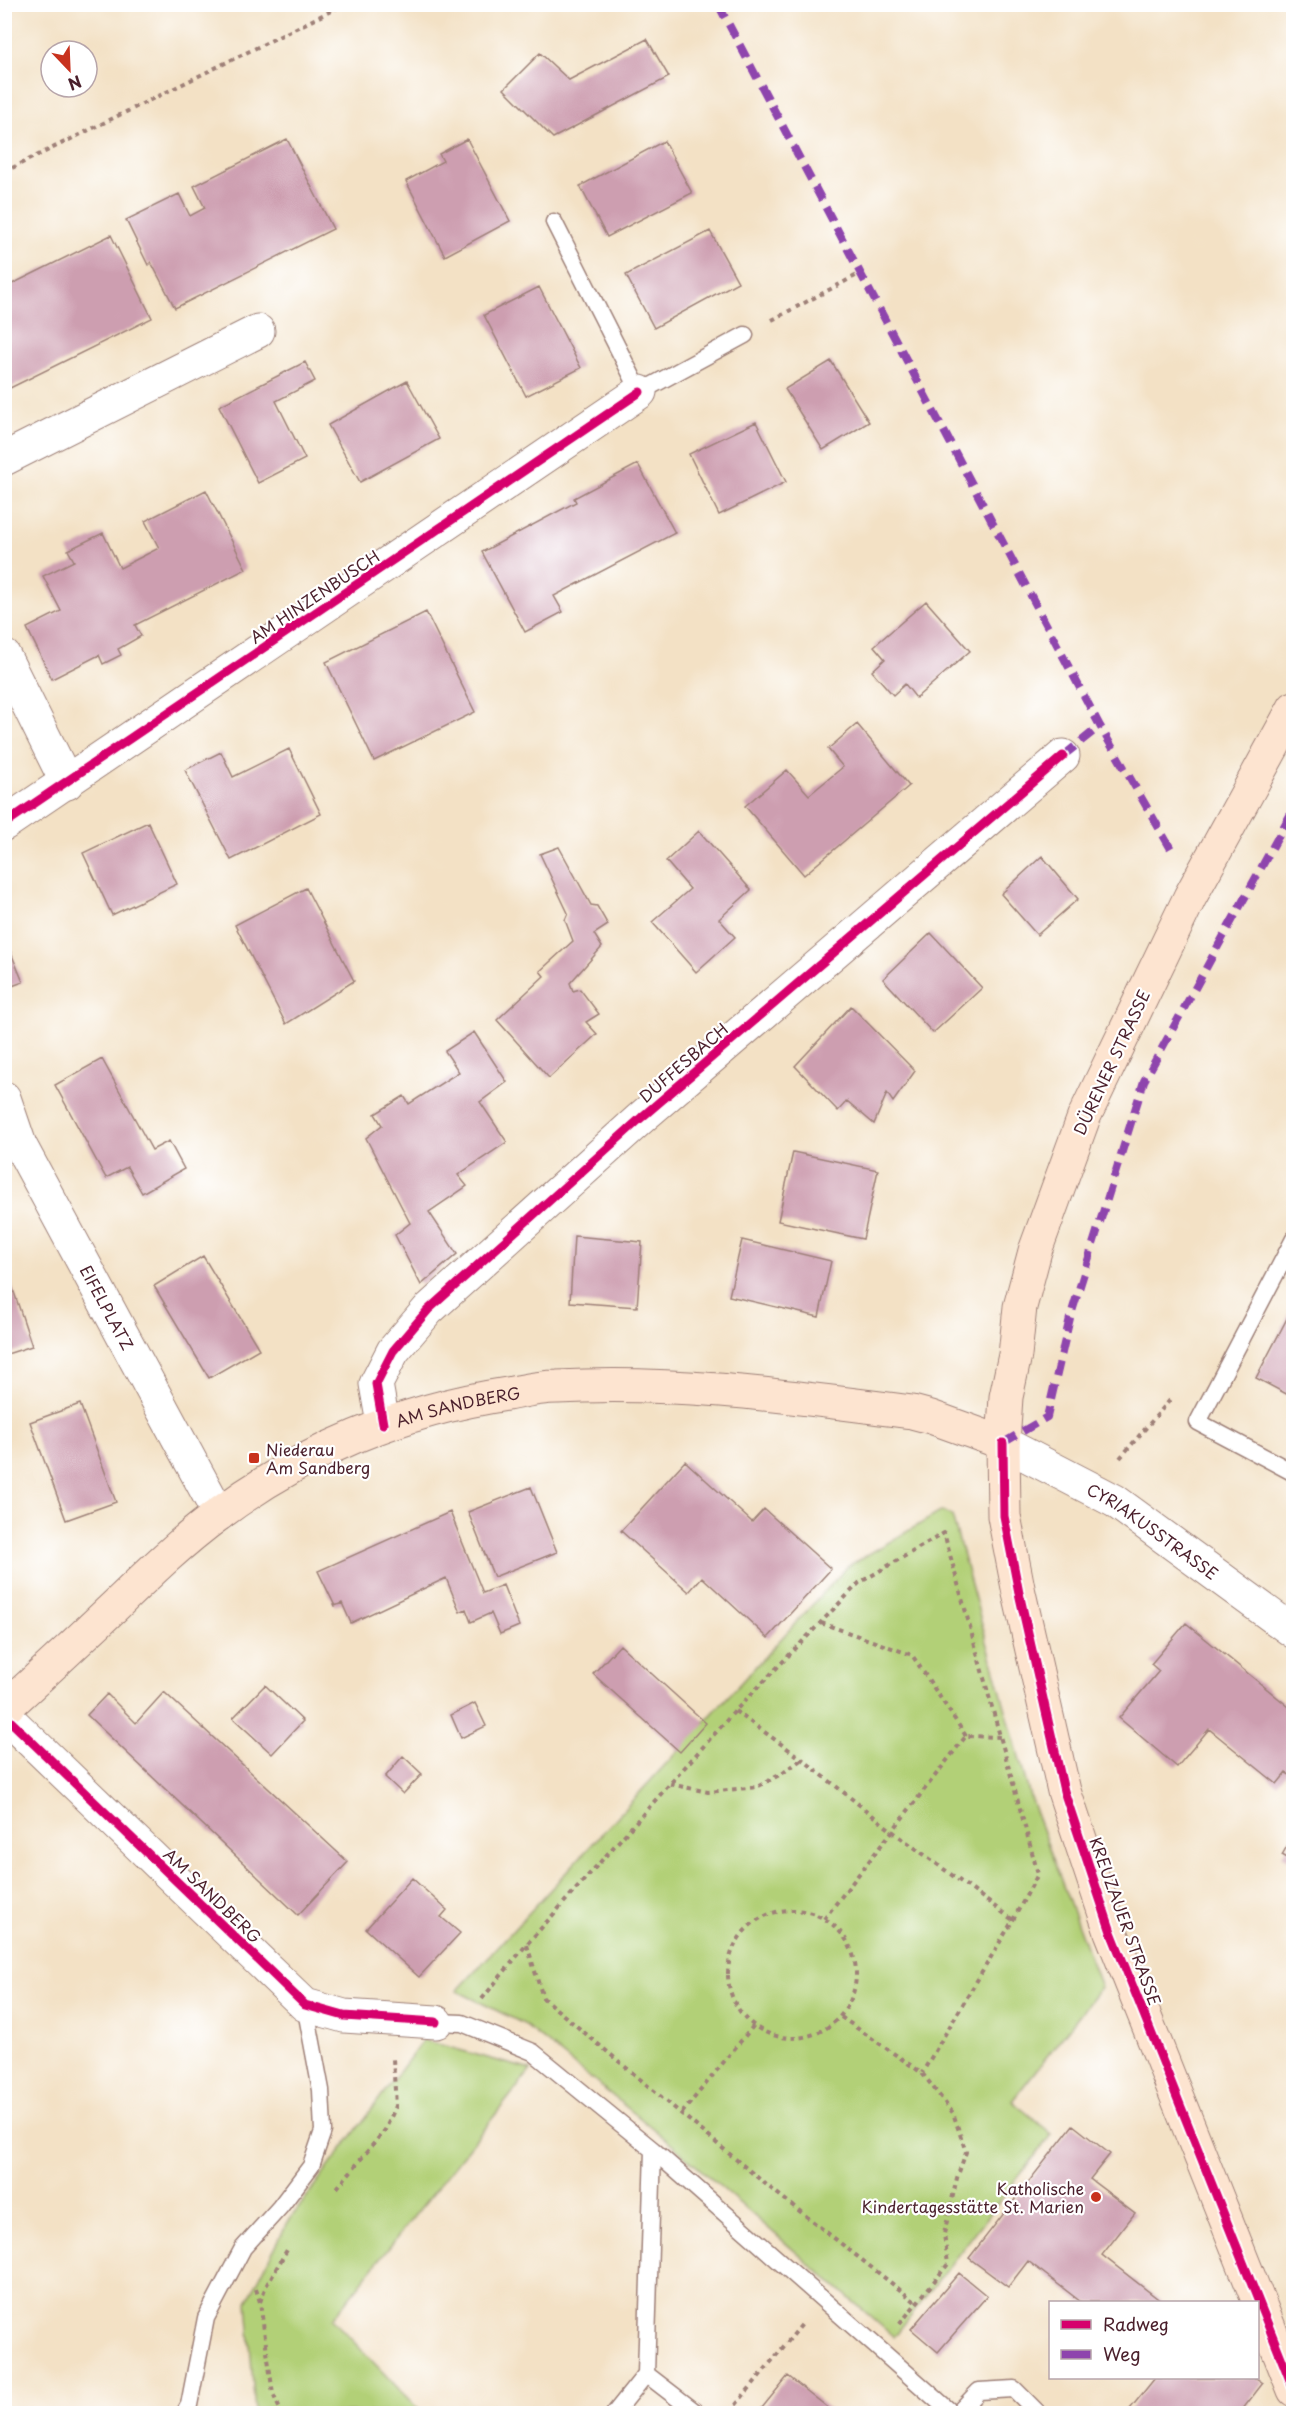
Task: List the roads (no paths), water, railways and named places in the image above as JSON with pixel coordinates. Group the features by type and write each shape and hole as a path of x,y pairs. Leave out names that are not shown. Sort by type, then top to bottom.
{"main road":[{"name":"DÜRENER STRASSE","path":"1003,1443 1006,1397 1015,1355 1020,1307 1035,1251 1084,1116 1190,897 1293,708"},
{"name":"AM SANDBERG","path":"4,1709 171,1552 219,1514 267,1480 299,1463 383,1424 425,1410 554,1387 621,1385 782,1396 912,1412 1003,1443"},
{"name":"KREUZAUER STRASSE","path":"1003,1443 1004,1516 1064,1791 1111,1932 1258,2301"},
{"name":"KREUZAUER STRASSE","path":"1259,2304 1293,2390"}],"street":[{"path":"4,459 258,331"},
{"name":"AM HINZENBUSCH","path":"4,824 640,392"},
{"path":"4,656 67,783"},
{"name":"DUFFESBACH","path":"383,1424 376,1384 393,1351 428,1310 642,1117 1063,756"},
{"name":"EIFELPLATZ","path":"4,1098 20,1145 219,1514"},
{"name":"CYRIAKUSSTRASSE","path":"1003,1443 1094,1488 1115,1501 1293,1632"},
{"name":"AM SANDBERG","path":"4,1715 304,2005 344,2016 449,2023"}],"lane":[{"path":"554,222 640,392 745,335"},
{"path":"1293,1239 1198,1422 1293,1473"},
{"path":"184,2414 189,2405 206,2318 243,2248 311,2166 323,2131 321,2090 304,2005"},
{"path":"449,2023 533,2052 653,2150 952,2414"},
{"path":"614,2414 646,2374 653,2150"},
{"path":"646,2374 698,2414"},
{"path":"957,2414 979,2391 1014,2389 1039,2414"}],"place":[{"name":"Niederau Am Sandberg","path":"254,1458"},
{"name":"Katholische Kindertagesstätte St. Marien","path":"1096,2197"}]}
